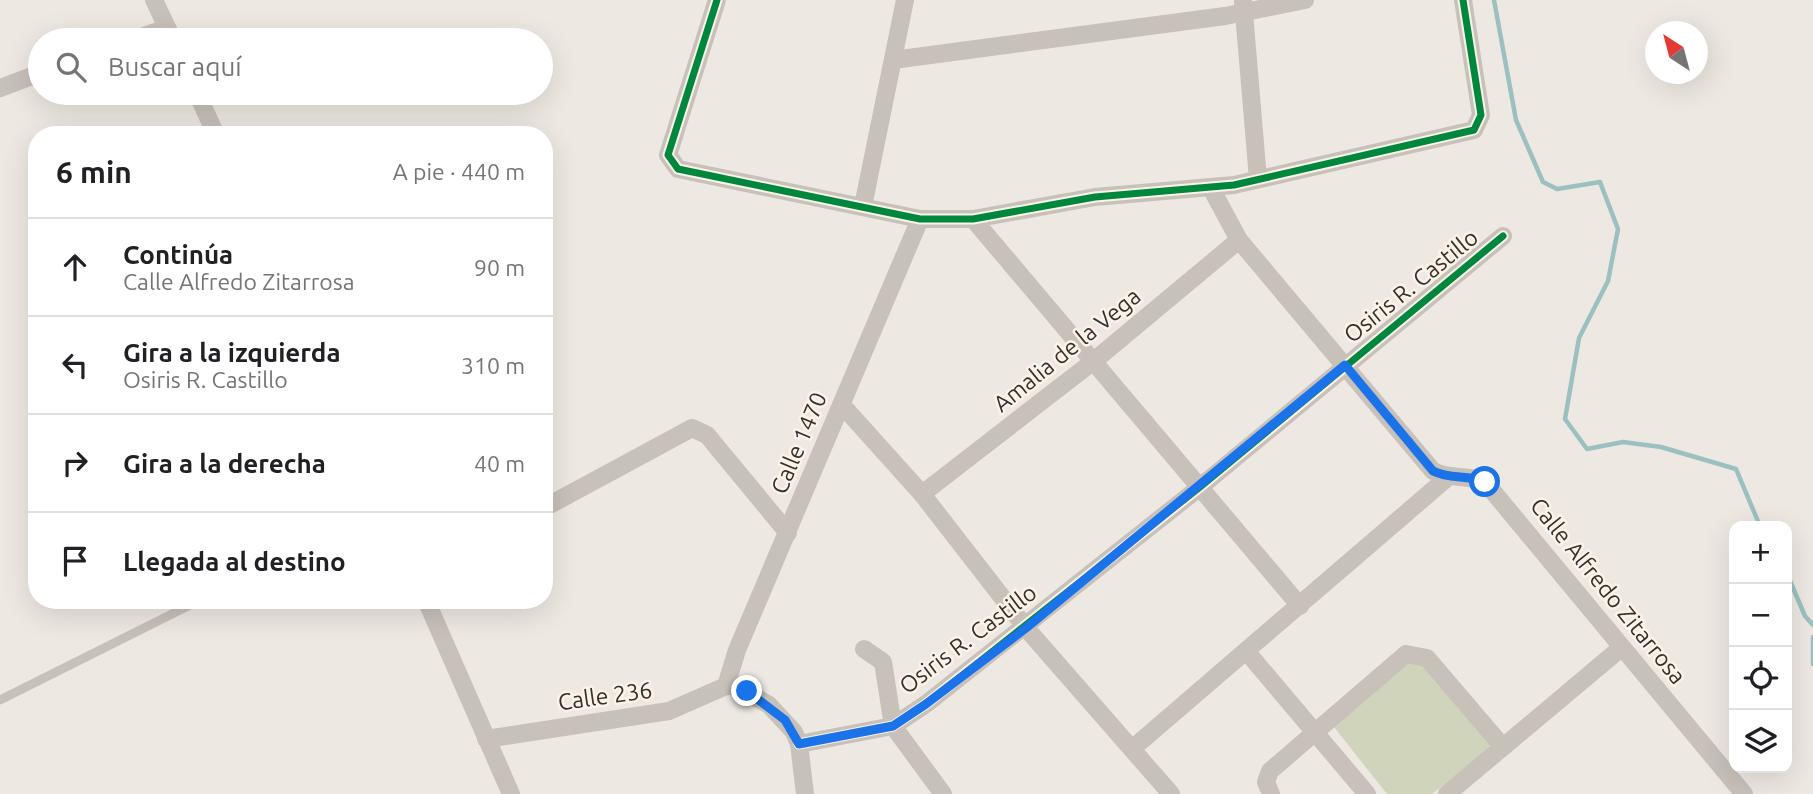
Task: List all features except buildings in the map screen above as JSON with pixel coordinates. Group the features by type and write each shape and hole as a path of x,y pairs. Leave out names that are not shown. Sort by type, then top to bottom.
{"street":[{"path":"153,0 167,28"},
{"path":"717,0 668,155 678,169 863,205 920,219 974,219 1096,197 1211,187 1258,179 1474,130 1481,115 1463,0"},
{"path":"863,205 905,0"},
{"path":"893,60 1244,6 1305,0"},
{"path":"1244,6 1258,179"},
{"path":"0,88 28,78"},
{"path":"202,105 212,126"},
{"path":"1133,747 1447,478 1433,471 1239,240 1211,187"},
{"name":"Calle 1470","path":"726,686 737,650 920,219"},
{"path":"974,219 1300,606"},
{"name":"Osiris R. Castillo","path":"799,744 893,726 1026,628 1503,236"},
{"name":"Amalia de la Vega","path":"922,494 1095,360 1239,240"},
{"path":"842,405 922,494 1026,628 1133,747 1171,794"},
{"path":"553,503 692,428 707,435 788,533"},
{"name":"Calle Alfredo Zitarrosa","path":"1447,478 1471,476 1485,482 1744,794"},
{"path":"430,609 511,794"},
{"path":"864,649 883,662 893,726 943,794"},
{"path":"1447,794 1621,649"},
{"path":"1247,652 1367,794"},
{"path":"1271,794 1266,782 1270,771 1401,656 1417,654 1427,658 1503,747"},
{"path":"726,686 736,686 769,705 785,720 799,744 805,794"},
{"name":"Calle 236","path":"486,739 669,711 726,686"}],"lane":[{"path":"0,700 182,609"}],"green space":[{"path":"1407,663 1425,663 1489,738 1490,749 1432,794 1387,794 1334,727"}],"waterway":[{"path":"1494,0 1516,120 1543,182 1557,189 1600,182 1618,229 1608,281 1579,338 1565,419 1587,449 1623,442 1661,447 1736,469 1758,521"},
{"path":"1791,584 1805,616 1813,625"},
{"path":"1813,637 1813,664"}],"cycle path":[{"path":"717,0 668,155 678,169 920,219 973,219 1095,197 1234,185 1474,130 1481,115 1463,0"},
{"path":"799,744 893,726 926,704 1200,487 1503,236"}],"route":[{"path":"747,691 769,705 785,720 799,744 893,726 1026,628 1345,365 1433,471 1447,478 1471,476 1485,482"}]}
